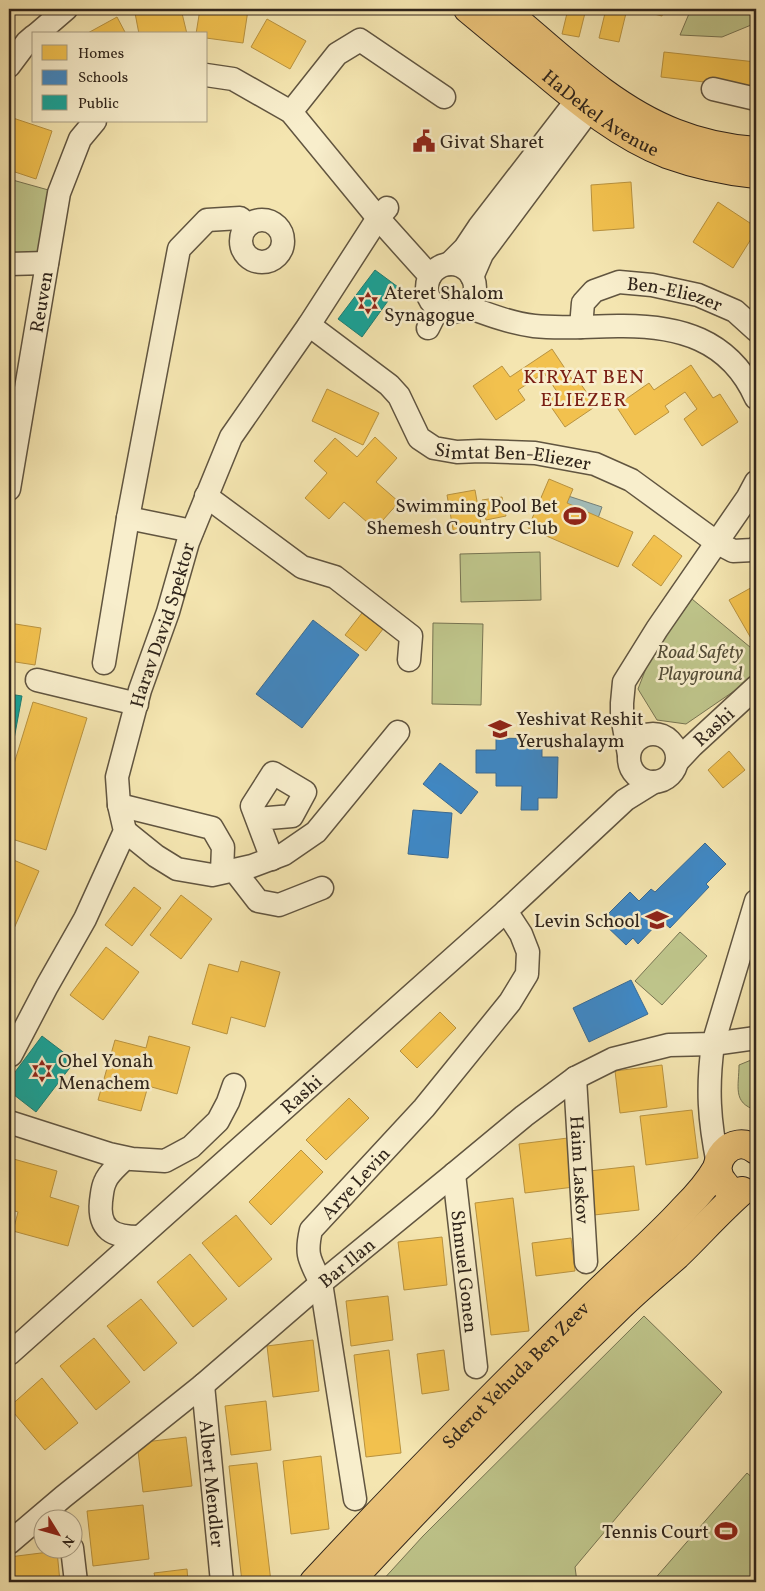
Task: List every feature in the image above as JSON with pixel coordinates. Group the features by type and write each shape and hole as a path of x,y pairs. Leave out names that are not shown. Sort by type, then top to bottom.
{"main road":[{"name":"HaDekel Avenue","path":"468,9 588,98 643,117 675,133 738,150 756,151"},
{"name":"HaDekel Avenue","path":"503,9 588,98 632,137 667,154 735,172 756,174"},
{"name":"Sderot Yehuda Ben Zeev","path":"314,1582 470,1418 599,1291 662,1234 710,1182 724,1152 736,1144 751,1145"},
{"path":"718,1166 722,1182 728,1187 749,1188"},
{"name":"Sderot Yehuda Ben Zeev","path":"349,1582 616,1310 679,1253 724,1206 749,1188"}],"street":[{"path":"39,32 66,9"},
{"path":"9,66 32,38"},
{"path":"291,112 336,54 360,40 444,97"},
{"path":"208,75 233,80 291,112 383,213 430,276"},
{"path":"713,89 756,99"},
{"path":"588,98 482,254 472,277 473,295 465,306 452,311 438,308 433,304 427,290 430,276 434,270 449,264 465,248 479,227 588,98"},
{"name":"Reuven","path":"9,489 60,193 80,139 94,122"},
{"name":"Harav David Spektor","path":"125,831 117,777 137,704 168,612 192,531 230,437 309,325 383,213"},
{"path":"104,663 128,518 179,249 207,220 240,218 248,225"},
{"path":"9,264 47,263"},
{"path":"449,264 462,267 472,277"},
{"name":"Ben-Eliezer","path":"580,326 583,303 594,291 619,282 652,285 698,295 735,311 756,330"},
{"name":"Ben-Eliezer","path":"465,306 496,318 534,326 651,328 678,332 698,338 718,349 734,362 749,382 756,398"},
{"path":"428,328 438,308"},
{"name":"Simtat Ben-Eliezer","path":"309,325 389,386 399,396 419,438 434,448 457,452 536,453 595,464 631,480 716,542"},
{"path":"624,682 626,706 634,719 662,736 675,748 677,762 671,774 660,781 646,781 639,778 633,772 622,716 624,682 657,629 748,497 756,482"},
{"path":"206,496 302,567 335,577 411,636 409,660"},
{"path":"128,518 192,531"},
{"path":"716,542 733,551 753,550 756,548"},
{"path":"37,680 137,704"},
{"name":"Rashi","path":"662,736 692,728 754,689"},
{"name":"Rashi","path":"677,762 754,689"},
{"path":"11,1055 85,919 125,831 156,856 177,869 212,874 252,866 272,859 284,854 316,832 398,732"},
{"path":"630,760 636,741 650,734 662,736"},
{"name":"Rashi","path":"592,830 620,787 630,760"},
{"name":"Rashi","path":"9,1354 506,911 625,800 654,782"},
{"path":"120,805 212,828 223,847 228,871 258,901 279,905 322,888"},
{"path":"256,819 272,859"},
{"path":"718,1166 710,1125 710,1063 713,1044 756,901"},
{"name":"Arye Levin","path":"355,1499 321,1283 310,1262 307,1248 311,1230 424,1108 510,1002 527,974 528,952 521,934 506,911"},
{"name":"Bar Ilan","path":"9,1544 63,1497 203,1385 321,1283 524,1116 575,1078 613,1059 669,1045 713,1044 756,1038"},
{"name":"Haim Laskov","path":"575,1078 586,1262"},
{"path":"9,1122 125,1158 165,1161 191,1147 218,1120 228,1102 234,1085"},
{"path":"709,1106 721,1130 727,1136 751,1145"},
{"path":"125,1158 105,1180 100,1212 104,1223 117,1236 139,1237"},
{"name":"Shmuel Gonen","path":"454,1174 476,1367"},
{"name":"Albert Mendler","path":"203,1385 222,1582"},
{"path":"63,1497 65,1508"},
{"path":"73,1558 76,1582"}],"green space":[{"path":"691,9 756,9 756,23 722,37 680,35"},
{"path":"9,179 52,191 38,255 9,252"},
{"path":"540,552 541,600 461,602 460,554"},
{"name":"Road Safety Playground","path":"692,599 756,652 756,676 686,724 657,720 638,689 650,658"},
{"path":"433,623 483,624 481,705 432,704"},
{"path":"680,932 707,956 662,1005 635,981"},
{"path":"756,1058 756,1110 743,1103 738,1087 739,1065"},
{"path":"644,1316 722,1392 575,1567 577,1582 381,1582 423,1536"},
{"name":"Tennis Court","path":"747,1473 756,1481 755,1582 652,1582"}],"water":[{"path":"559,493 602,507 591,538"}],"building: Homes":[{"path":"9,9 20,9 9,21"},
{"path":"155,9 181,9 187,32 139,32 135,13"},
{"path":"200,9 248,10 243,43 208,38 208,32 196,32"},
{"path":"568,9 586,9 579,37 562,34"},
{"path":"606,9 627,9 619,42 599,38"},
{"path":"643,9 664,9 662,16 642,11"},
{"path":"117,17 125,32 90,32"},
{"path":"267,19 306,41 290,69 251,47"},
{"path":"664,52 756,62 756,88 661,77"},
{"path":"10,117 52,131 36,179 9,170"},
{"path":"631,182 634,228 593,231 591,185"},
{"path":"718,202 756,227 756,231 733,268 693,242"},
{"path":"552,349 574,382 578,380 596,406 565,427 547,401 558,393 544,373 518,390 525,400 496,420 473,386 502,366 510,377"},
{"path":"691,365 713,398 720,394 738,422 702,446 684,419 697,409 685,392 665,406 669,412 635,435 616,406 649,383 654,390"},
{"path":"327,389 379,413 363,445 312,421"},
{"path":"375,437 397,458 376,482 399,502 375,529 344,502 329,519 305,498 327,473 314,461 335,438 357,457"},
{"path":"549,479 573,489 567,503 633,532 618,567 528,528"},
{"path":"475,490 482,529 454,535 447,495"},
{"path":"502,497 506,516 486,520 482,500"},
{"path":"654,535 682,556 661,586 632,565"},
{"path":"756,585 756,638 752,640 729,600"},
{"path":"362,613 383,629 366,651 345,635"},
{"path":"9,623 41,628 35,665 9,661"},
{"path":"33,702 87,718 46,850 9,838 9,780"},
{"path":"729,751 745,770 723,788 708,770"},
{"path":"9,858 39,871 9,940"},
{"path":"134,887 161,908 132,946 105,925"},
{"path":"181,895 212,919 181,959 150,935"},
{"path":"106,947 139,972 103,1020 70,995"},
{"path":"241,961 280,972 265,1027 231,1017 227,1034 192,1024 209,964 238,972"},
{"path":"440,1012 456,1028 417,1068 400,1051"},
{"path":"149,1036 190,1047 177,1094 148,1086 141,1111 98,1100 115,1040 146,1048"},
{"path":"662,1065 667,1107 620,1113 615,1071"},
{"path":"349,1098 369,1118 326,1160 306,1140"},
{"path":"692,1110 698,1158 646,1165 640,1116"},
{"path":"568,1138 574,1187 525,1193 519,1144"},
{"path":"301,1150 323,1172 271,1225 249,1202"},
{"path":"10,1158 57,1171 50,1197 79,1206 68,1246 13,1231 18,1212 9,1209"},
{"path":"634,1166 639,1210 594,1215 589,1171"},
{"path":"513,1198 529,1331 491,1335 475,1203"},
{"path":"236,1215 272,1259 239,1287 202,1243"},
{"path":"442,1237 447,1285 404,1290 398,1242"},
{"path":"571,1238 575,1271 536,1276 532,1243"},
{"path":"190,1254 227,1299 193,1327 157,1282"},
{"path":"388,1296 393,1340 351,1346 346,1301"},
{"path":"141,1299 177,1343 144,1371 107,1326"},
{"path":"94,1338 130,1382 96,1410 60,1366"},
{"path":"313,1340 319,1391 273,1397 267,1346"},
{"path":"389,1350 401,1453 366,1457 354,1355"},
{"path":"444,1350 449,1390 422,1394 417,1354"},
{"path":"42,1378 78,1423 45,1450 9,1407"},
{"path":"266,1401 271,1450 231,1455 225,1406"},
{"path":"186,1437 192,1486 143,1492 137,1443"},
{"path":"321,1456 329,1529 291,1534 283,1461"},
{"path":"257,1463 271,1582 242,1582 229,1466"},
{"path":"143,1505 149,1559 93,1566 87,1511"},
{"path":"32,1554 32,1558 58,1558 60,1582 12,1582 9,1557"},
{"path":"187,1569 188,1582 156,1582 154,1573"},
{"path":"137,1578 138,1582 102,1582"}],"building: Schools":[{"path":"313,620 359,655 302,728 256,694"},
{"path":"496,738 542,739 542,757 558,757 557,798 538,798 538,810 521,810 522,786 496,786 496,773 476,773 476,750 496,750"},
{"path":"440,763 478,792 461,814 423,784"},
{"path":"413,810 452,813 448,858 408,854"},
{"path":"705,843 726,864 706,884 709,887 670,928 661,920 638,944 633,938 626,945 601,921 630,892 639,901 651,889 655,892"},
{"path":"631,980 648,1014 589,1042 573,1008"}],"building: Public":[{"name":"Ateret Shalom Synagogue","path":"375,270 398,287 362,337 338,319"},
{"path":"9,694 22,696 12,750 9,750"},
{"name":"Ohel Yonah Menachem","path":"42,1036 75,1061 36,1112 9,1091 9,1080"}],"place":[{"name":"Givat Sharet","path":"424,141"},
{"name":"Ateret Shalom Synagogue","path":"368,303"},
{"name":"Swimming Pool Bet Shemesh Country Club","path":"575,516"},
{"name":"Yeshivat Reshit Yerushalaym","path":"500,729"},
{"name":"Levin School","path":"657,920"},
{"name":"Ohel Yonah Menachem","path":"42,1071"},
{"name":"Tennis Court","path":"726,1531"}],"district":[{"name":"KIRYAT BEN ELIEZER","path":"584,388"}]}
